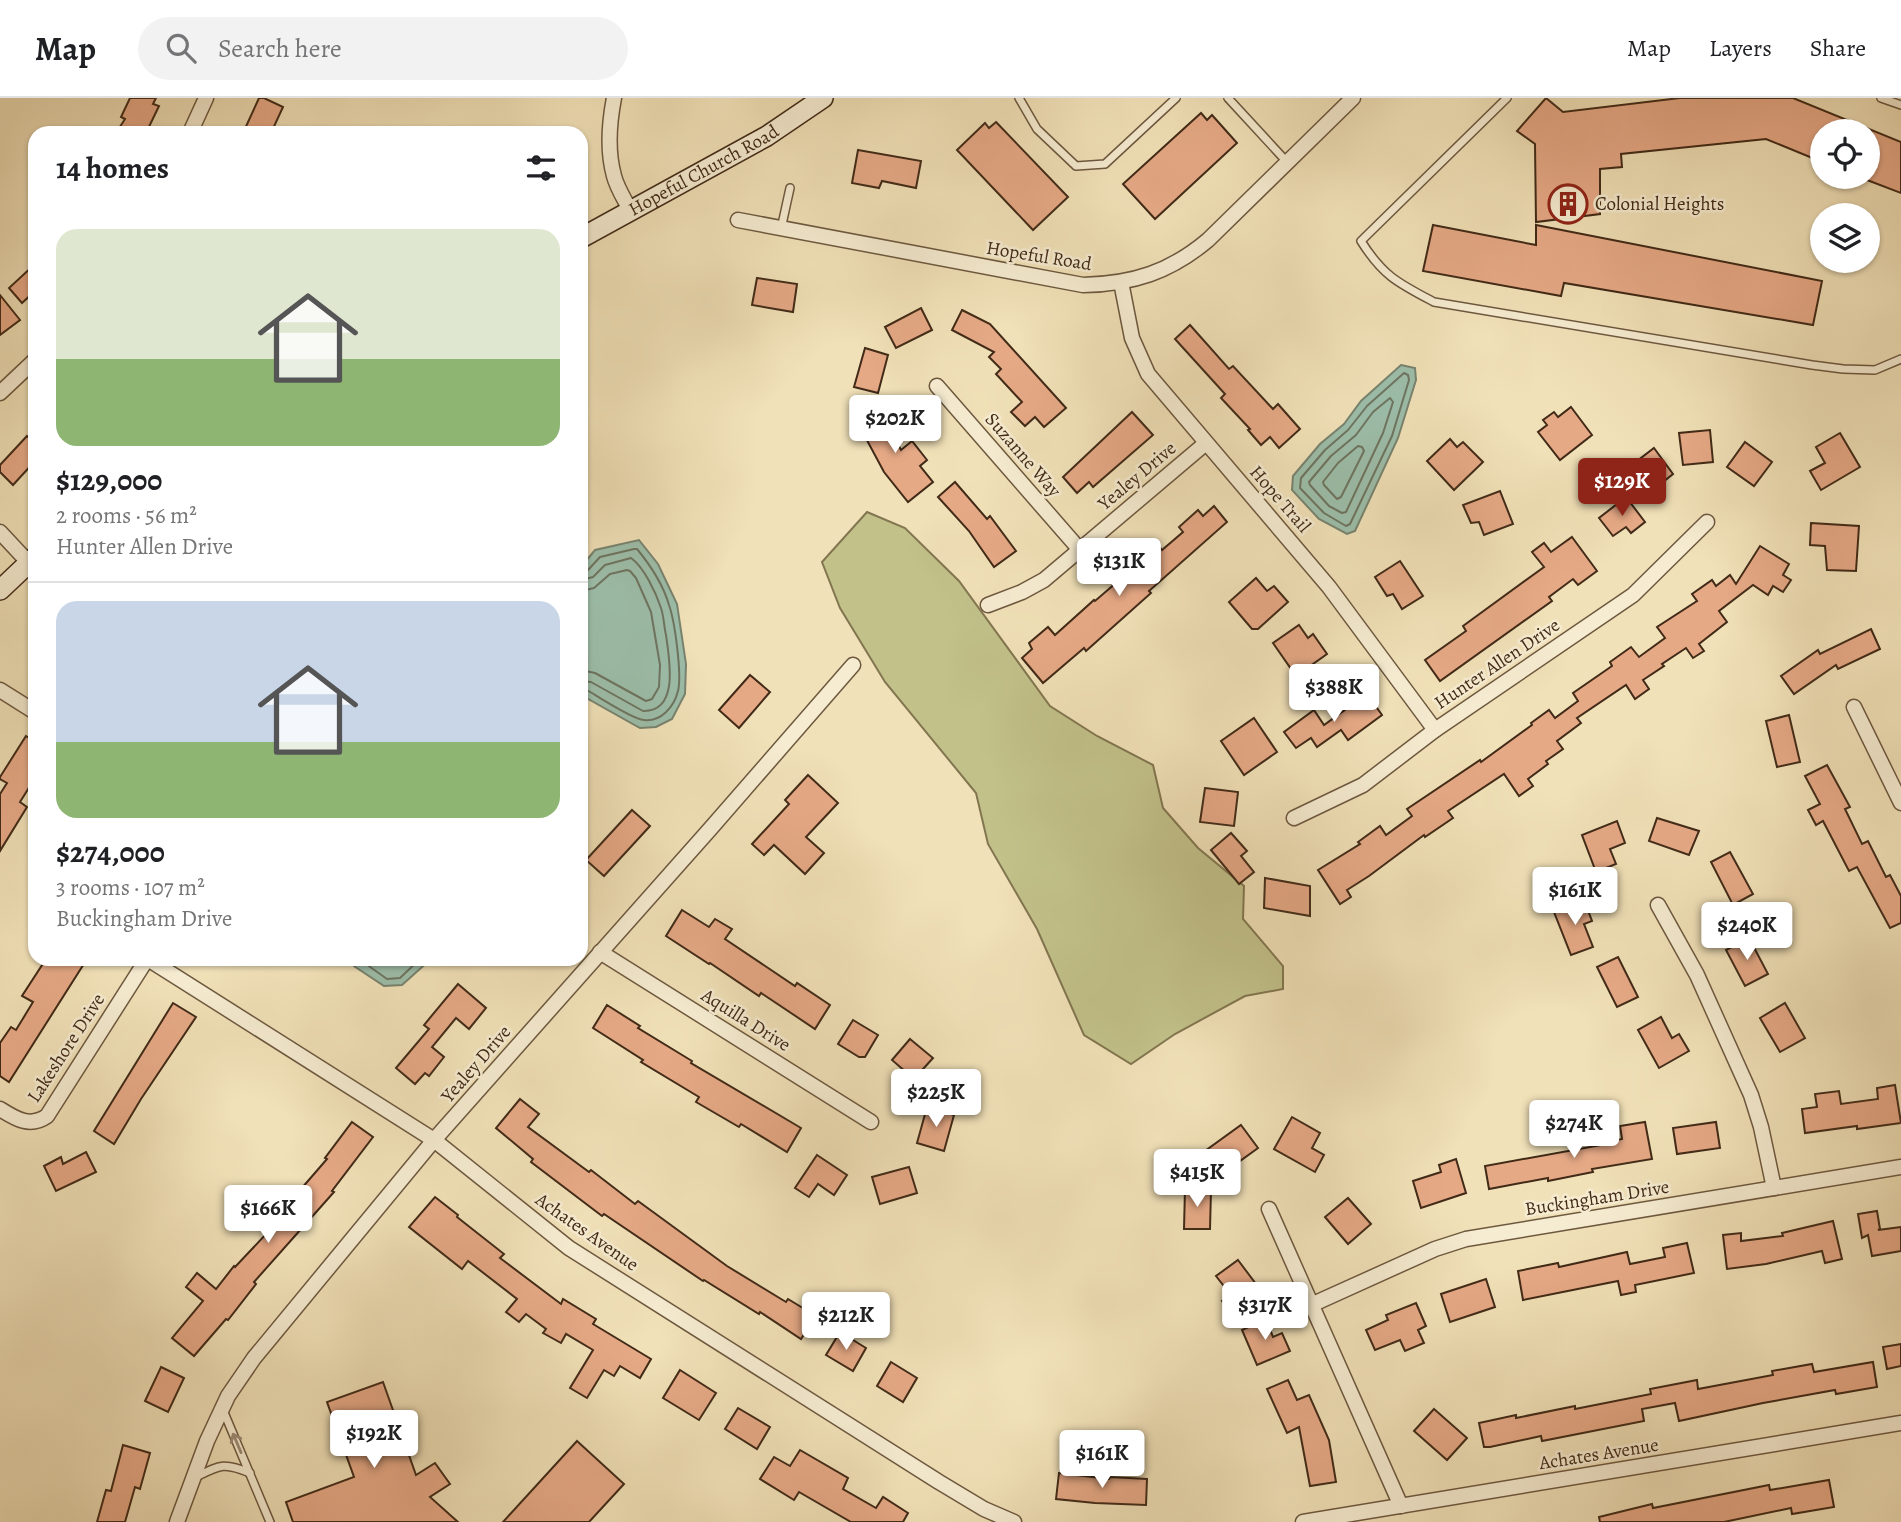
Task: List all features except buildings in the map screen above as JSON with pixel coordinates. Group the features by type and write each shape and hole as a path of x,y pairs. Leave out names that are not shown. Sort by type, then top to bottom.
{"main road":[{"name":"Hopeful Church Road","path":"588,234 767,136 823,98"},
{"path":"0,590 28,563"}],"street":[{"path":"193,126 206,98"},
{"path":"614,98 610,119 610,147 614,177 631,212"},
{"name":"Hopeful Road","path":"738,220 1083,285 1121,282 1153,274 1192,254 1353,98"},
{"name":"Hope Trail","path":"1121,282 1132,338 1148,374 1329,587 1435,730"},
{"path":"0,393 28,367"},
{"name":"Suzanne Way","path":"937,386 1080,550"},
{"name":"Yealey Drive","path":"988,605 1023,592 1044,580 1206,443"},
{"name":"Hunter Allen Drive","path":"1293,818 1363,785 1435,730 1633,595 1707,522"},
{"path":"0,532 28,556"},
{"name":"Yealey Drive","path":"588,966 853,664"},
{"path":"0,690 28,708"},
{"path":"1854,707 1901,803"},
{"path":"1658,905 1697,975 1751,1095 1774,1188"},
{"name":"Aquilla Drive","path":"600,952 871,1122"},
{"name":"Lakeshore Drive","path":"0,1110 28,1123 47,1116 143,966"},
{"name":"Achates Avenue","path":"158,966 434,1140 569,1248 939,1482 984,1509 1014,1522"},
{"name":"Yealey Drive","path":"177,1522 207,1441 228,1396 254,1358 434,1140 588,966"},
{"name":"Buckingham Drive","path":"1311,1305 1435,1249 1466,1239 1901,1167"},
{"path":"1269,1209 1401,1506"},
{"name":"Achates Avenue","path":"1303,1522 1901,1423"}],"lane":[{"path":"1019,98 1037,129 1076,166 1105,164 1176,98"},
{"path":"1228,98 1288,162"},
{"path":"1507,98 1361,240 1373,259 1395,281 1434,302 1812,365 1875,370 1901,359"},
{"path":"1881,98 1901,105"},
{"path":"781,229 790,188"},
{"path":"223,1408 271,1522"},
{"path":"193,1478 215,1467 231,1465 250,1474"}],"shaded area":[{"path":"867,512 905,528 959,581 1050,706 1097,736 1153,765 1163,808 1198,848 1244,886 1243,919 1283,966 1283,989 1245,996 1175,1034 1131,1064 1084,1035 1037,929 988,844 976,793 885,682 840,608 822,562"}],"water":[{"path":"1401,365 1415,368 1416,380 1398,438 1355,531 1347,534 1319,519 1292,490 1293,476 1320,444 1344,424 1361,401"},
{"path":"639,540 658,564 677,604 686,664 685,694 672,719 656,727 640,728 588,699 588,558 595,550"},
{"path":"354,966 423,966 402,985 384,986"}],"place":[{"name":"Colonial Heights","path":"1568,204"}]}
